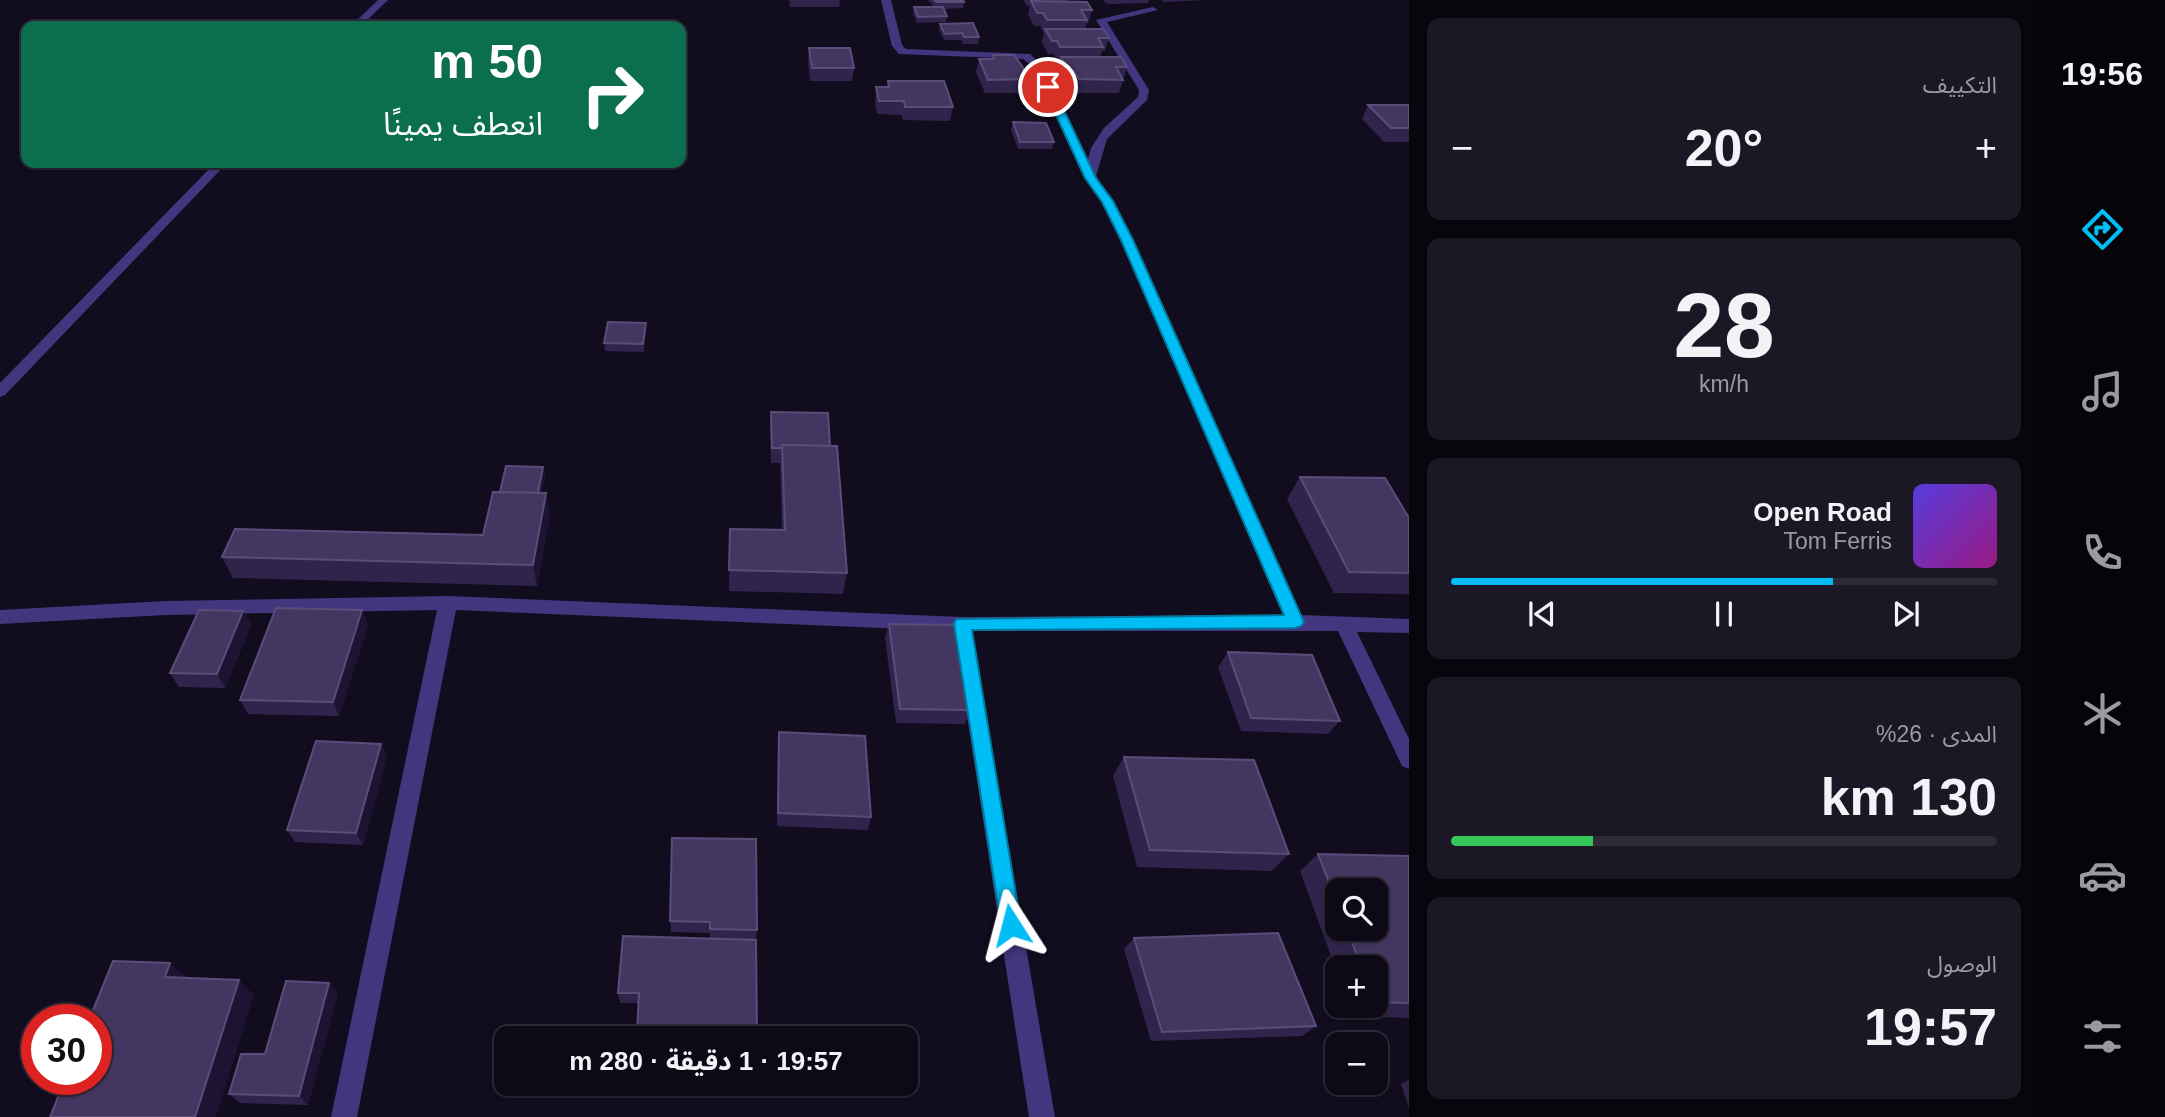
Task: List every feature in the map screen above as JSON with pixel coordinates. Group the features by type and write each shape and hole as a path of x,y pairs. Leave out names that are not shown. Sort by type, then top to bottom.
{"street":[{"path":"361,21 383,0"},
{"path":"886,0 897,46 904,52 1026,56 1037,65 1091,178 1107,201 1127,240 1295,622"},
{"path":"1091,178 1093,153 1097,142 1143,97 1144,90 1101,20 1153,10"},
{"path":"0,392 216,168"},
{"path":"344,1117 448,603"},
{"path":"0,617 165,608 448,603 962,624 1295,622 1409,626"},
{"path":"962,624 1042,1117"},
{"path":"1345,624 1409,760"}],"building":[{"path":"934,0 963,0 964,2 936,2"},
{"path":"1031,1 1087,2 1092,10 1081,10 1087,20 1047,20 1043,13 1037,13"},
{"path":"914,7 943,7 947,16 918,17"},
{"path":"973,23 979,37 964,37 962,33 945,34 940,24"},
{"path":"1045,29 1103,29 1109,38 1098,38 1103,47 1060,47 1057,41 1052,41"},
{"path":"809,48 850,48 854,68 812,68"},
{"path":"993,55 1014,55 1031,79 988,80 979,59 994,59"},
{"path":"1061,57 1121,57 1127,67 1116,67 1123,80 1079,79 1074,71 1068,71"},
{"path":"888,81 944,81 953,107 905,107 904,101 879,101 876,87 889,87"},
{"path":"1368,105 1409,105 1409,128 1391,128"},
{"path":"1013,122 1046,123 1054,142 1020,142"},
{"path":"608,322 646,323 643,344 604,343"},
{"path":"771,412 828,413 830,446 782,445 782,448 772,448"},
{"path":"782,445 837,446 847,573 729,570 730,529 785,530"},
{"path":"506,466 543,467 538,493 500,492"},
{"path":"1300,477 1385,478 1409,518 1409,573 1349,572"},
{"path":"493,492 546,493 533,565 222,557 235,529 483,535"},
{"path":"276,608 362,610 333,702 240,700"},
{"path":"199,610 243,611 217,674 170,673"},
{"path":"889,624 955,625 970,710 900,709"},
{"path":"1228,652 1312,655 1340,721 1251,718"},
{"path":"779,732 865,736 871,817 778,813"},
{"path":"316,741 381,744 356,833 287,830"},
{"path":"1124,757 1254,760 1289,854 1150,850"},
{"path":"672,838 756,839 757,930 710,929 710,922 670,921"},
{"path":"1318,854 1409,856 1409,1003 1388,1002 1388,955 1357,955 1352,941 1388,941 1388,878 1327,878"},
{"path":"1278,933 1316,1026 1162,1032 1134,938"},
{"path":"623,936 756,940 757,1026 637,1026 639,993 618,993"},
{"path":"113,961 170,963 165,977 239,980 195,1117 50,1117 59,1095 112,1095 112,1004 96,1004"},
{"path":"286,981 329,983 299,1096 229,1094 241,1054 265,1054"}],"route":[{"path":"1011,925 962,624 1295,622 1127,240 1107,201 1091,178 1048,87"}]}
